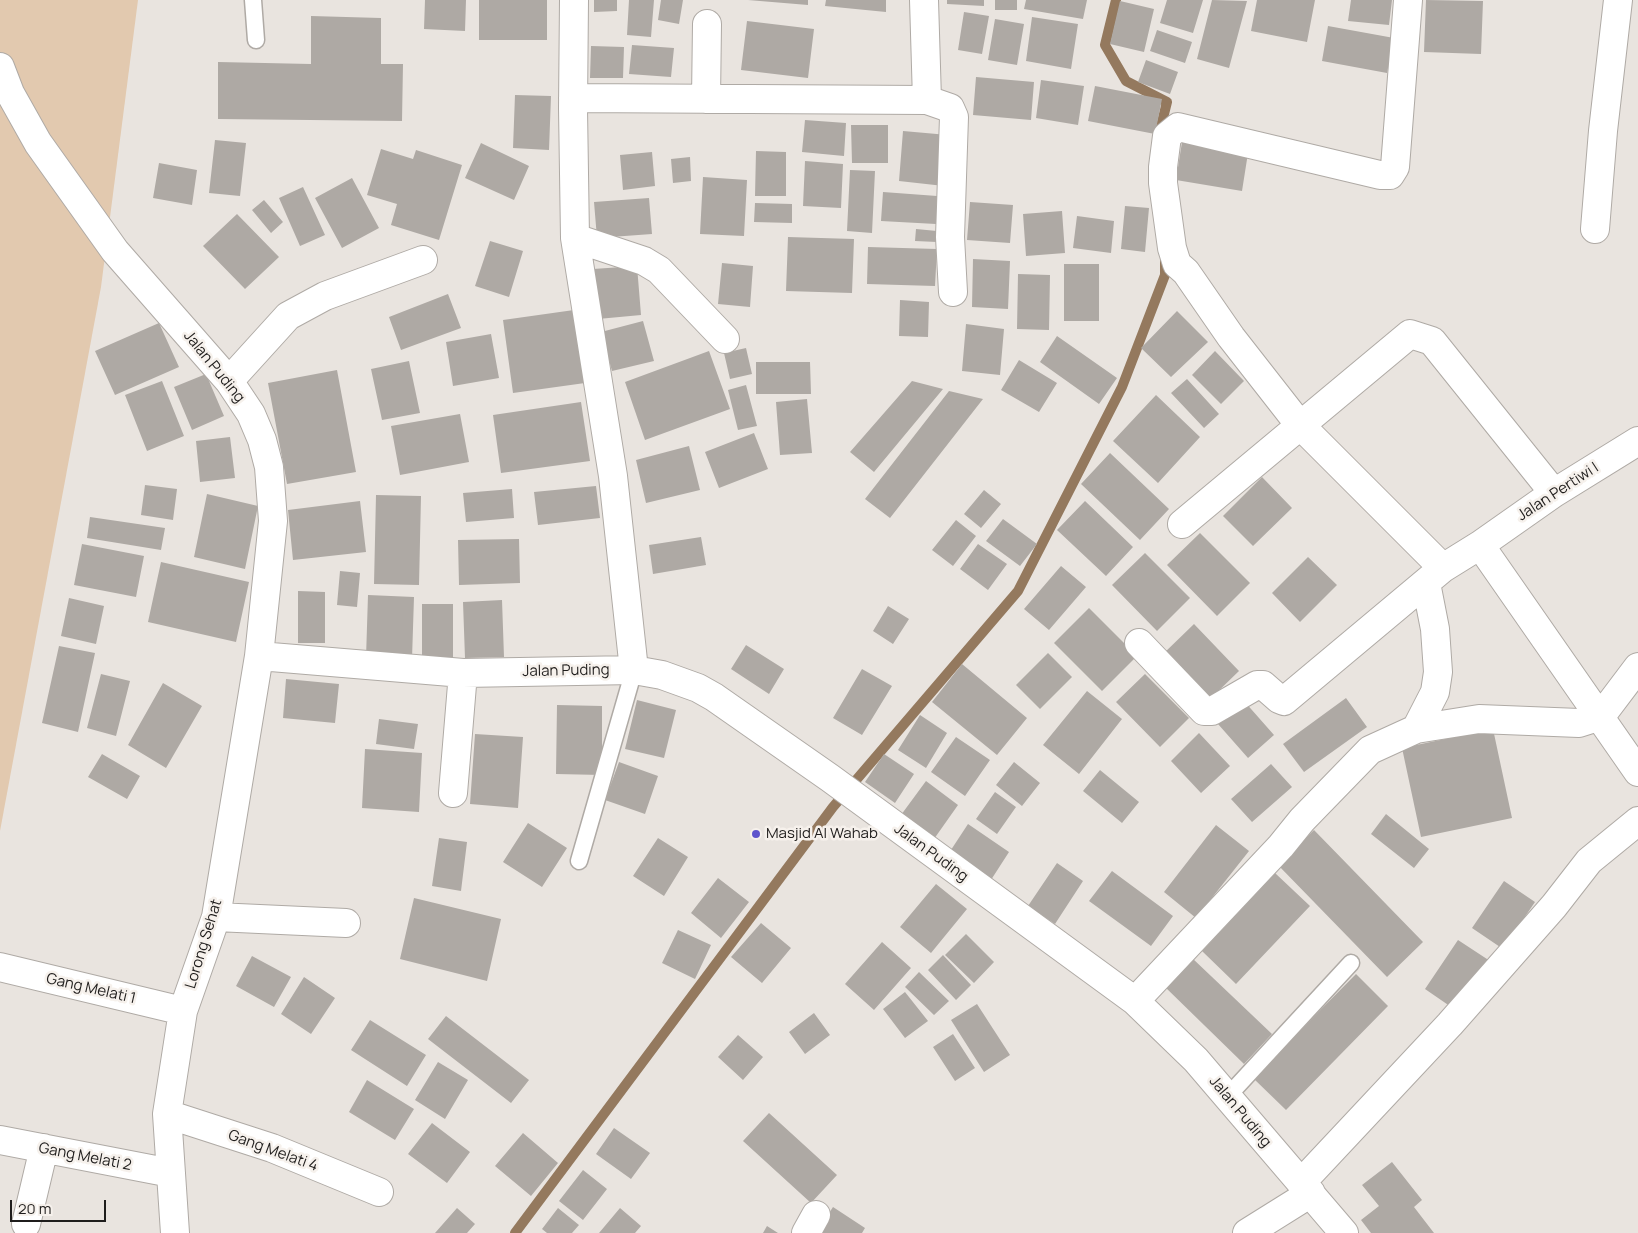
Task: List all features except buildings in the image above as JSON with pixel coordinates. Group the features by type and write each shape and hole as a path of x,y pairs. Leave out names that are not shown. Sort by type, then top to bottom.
{"street":[{"path":"574,0 575,238 613,476 634,670"},
{"path":"924,0 927,100"},
{"path":"1408,0 1395,167 1390,175 1380,175 1182,127 1174,128 1167,136 1164,183 1170,236 1177,264 1186,272 1231,337 1299,424 1434,575 1438,672 1435,692 1416,728"},
{"path":"1595,229 1603,131 1618,0"},
{"path":"706,99 707,24"},
{"name":"Jalan Puding","path":"0,67 10,93 38,143 115,251 229,381 252,414 262,440 269,468 273,521 259,656 463,673 634,670 676,679 714,697 830,778 1135,1001 1196,1060 1344,1233"},
{"path":"573,98 927,100 950,108 954,117 950,237 953,292"},
{"path":"575,238 644,261 659,270 725,339"},
{"path":"229,381 288,316 325,296 423,260"},
{"path":"1182,524 1299,424 1410,334 1432,341 1554,493"},
{"name":"Jalan Pertiwi I","path":"1139,643 1204,711 1212,711 1257,685 1263,686 1279,699 1284,700 1434,575 1554,493 1638,441"},
{"path":"1480,545 1638,772"},
{"name":"Lorong Sehat","path":"175,1233 167,1114 183,1011 216,917 259,656"},
{"path":"1135,1001 1281,846 1302,820 1370,750 1416,728 1479,719 1579,723 1600,716 1638,668"},
{"path":"452,793 463,673"},
{"path":"1246,1233 1306,1188 1554,906 1589,861 1638,822"},
{"path":"216,917 346,923"},
{"name":"Gang Melati 1","path":"0,968 183,1011"},
{"name":"Gang Melati 4","path":"167,1114 272,1148 378,1192"},
{"name":"Gang Melati 2","path":"0,1140 171,1173"},
{"path":"26,1224 44,1148"}],"lane":[{"path":"253,0 256,40"},
{"path":"579,861 634,670"},
{"path":"1227,1097 1351,963"}],"shaded area":[{"path":"0,0 138,0 101,287 0,831"}],"waterway":[{"path":"1116,0 1105,45 1126,81 1167,102 1159,134"},
{"path":"515,1233 833,807 1018,591 1122,387 1165,275 1165,258"}],"place":[{"name":"Masjid Al Wahab","path":"756,834"}]}
